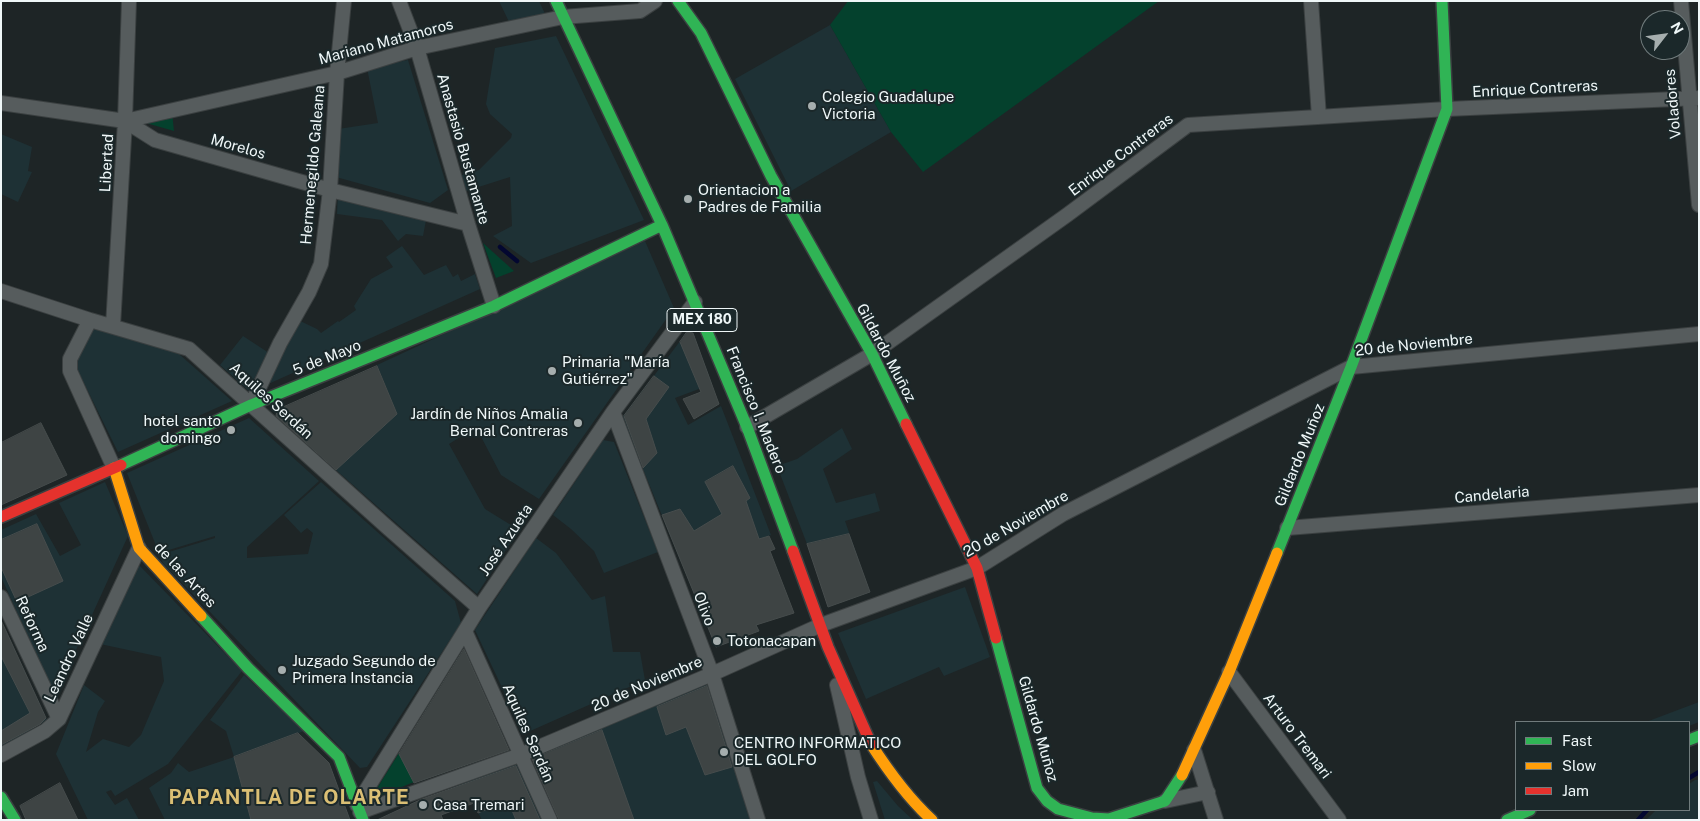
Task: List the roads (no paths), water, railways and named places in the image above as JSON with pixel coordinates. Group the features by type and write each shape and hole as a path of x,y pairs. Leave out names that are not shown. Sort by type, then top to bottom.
{"street":[{"name":"Libertad","path":"114,326 126,120 129,1"},
{"name":"Hermenegildo Galeana","path":"251,405 280,343 309,292 321,264 330,190 337,73 344,1"},
{"name":"Anastasio Bustamante","path":"399,1 417,48 494,306"},
{"name":"Francisco I. Madero","path":"556,1 662,225 747,427 828,647 858,778 871,820"},
{"name":"Mariano Matamoros","path":"126,120 337,73 417,48 563,17 640,11 655,1"},
{"name":"Gildardo Muñoz","path":"678,1 701,33 771,176 872,354 978,568 1037,788 1046,801 1058,809 1092,818 1110,819 1165,801 1181,777 1229,672 1351,367 1447,109 1442,1"},
{"path":"1311,1 1319,117"},
{"name":"Voladores","path":"1682,1 1694,98 1699,205"},
{"name":"Enrique Contreras","path":"747,427 872,354 1067,215 1188,125 1447,109 1694,98"},
{"name":"Morelos","path":"1,102 126,120 155,140 330,190 468,224"},
{"name":"5 de Mayo","path":"1,517 251,405 494,306 662,225"},
{"name":"Aquiles Serdán","path":"1,291 189,349 479,608"},
{"name":"José Azueta","path":"360,812 479,608 613,412 694,302"},
{"name":"de las Artes","path":"90,320 70,359 70,371 114,468 139,548 248,668 340,757 360,812"},
{"name":"20 de Noviembre","path":"360,812 520,755 712,674 821,625 978,568 1063,514 1351,367 1699,334"},
{"name":"Olivo","path":"613,412 712,674 758,820"},
{"name":"Candelaria","path":"1287,528 1699,495"},
{"name":"Leandro Valle","path":"1,755 45,731 59,719 139,548"},
{"name":"Reforma","path":"1,597 59,719"},
{"name":"Aquiles Serdán","path":"465,631 550,820"},
{"name":"MEX 180","path":"828,647 868,739 888,772 918,807 932,820"},
{"name":"Arturo Tremari","path":"1229,672 1339,820"},
{"path":"1194,750 1216,820"},
{"path":"1165,801 1208,792"},
{"path":"1,797 15,820"},
{"path":"1507,820 1528,811"}],"waterway":[{"path":"500,247 517,261"},
{"path":"1690,777 1699,772"},
{"path":"1638,820 1646,811"}],"place":[{"name":"Colegio Guadalupe Victoria","path":"812,106"},
{"name":"Orientacion a Padres de Familia","path":"688,199"},
{"name":"Primaria \"María Gutiérrez\"","path":"552,371"},
{"name":"Jardín de Niños Amalia Bernal Contreras","path":"578,423"},
{"name":"hotel santo domingo","path":"231,430"},
{"name":"Totonacapan","path":"717,641"},
{"name":"Juzgado Segundo de Primera Instancia","path":"282,670"},
{"name":"CENTRO INFORMATICO DEL GOLFO","path":"724,752"},
{"name":"Casa Tremari","path":"423,805"}],"district":[{"name":"PAPANTLA DE OLARTE","path":"289,798"}]}
